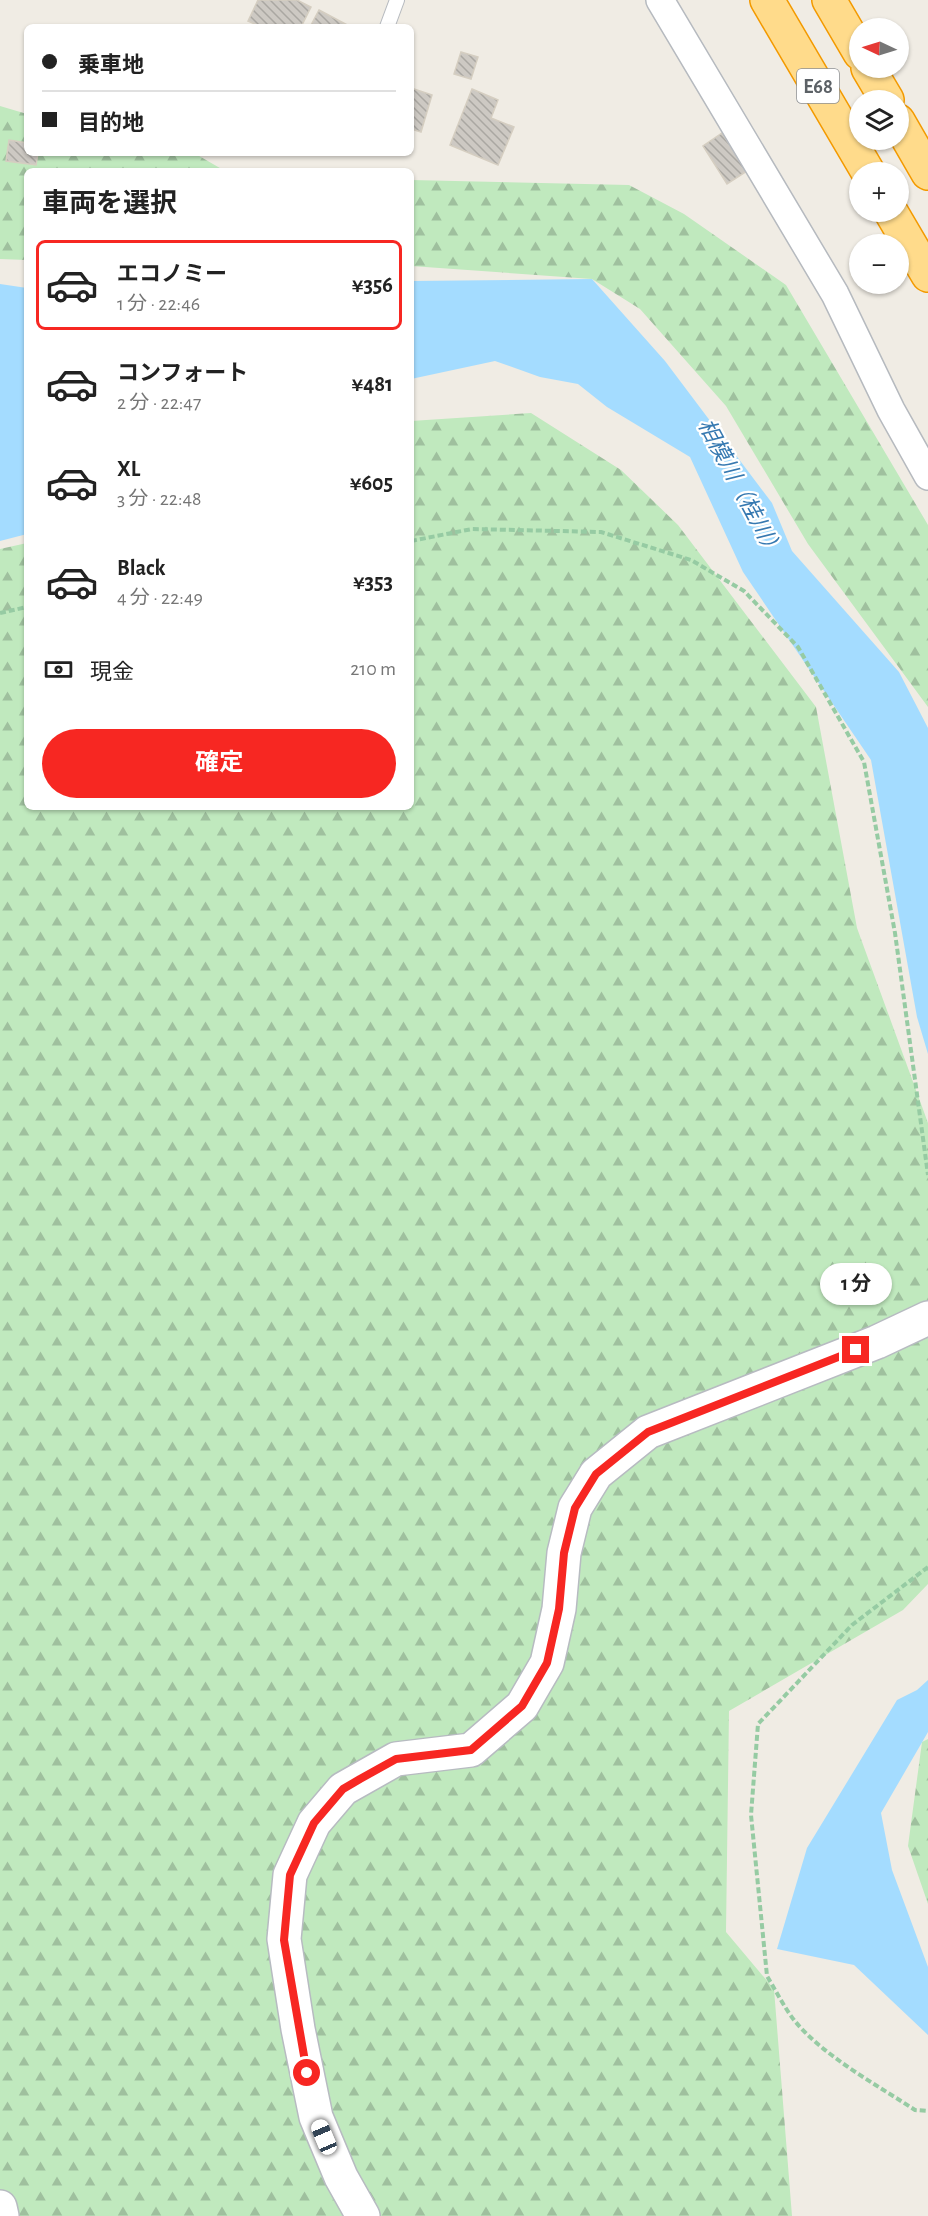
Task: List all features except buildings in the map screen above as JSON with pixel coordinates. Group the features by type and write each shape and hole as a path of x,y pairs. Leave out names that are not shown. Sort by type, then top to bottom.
{"highway":[{"name":"E68","path":"767,0 862,162"},
{"name":"E68","path":"830,0 849,34"},
{"path":"909,141 928,173"},
{"path":"897,222 928,275"}],"street":[{"path":"660,0 835,294 891,410 928,476"},
{"path":"363,2216 341,2177 316,2117 298,2029 284,1940 290,1875 314,1823 343,1789 360,1779 396,1759 471,1750 522,1706 547,1663 559,1609 564,1553 575,1508 596,1474 648,1432 877,1342 928,1318"},
{"path":"0,2207 3,2216"}],"lane":[{"path":"388,24 397,0"}],"path":[{"path":"414,540 472,529 601,532 691,560 744,591 798,647 864,762 898,955 928,1175"},
{"path":"0,613 24,608"},
{"path":"928,1567 852,1625 758,1724 751,1815 767,1976 771,1983 795,2021 841,2062 915,2110 928,2111"}],"green space":[{"path":"0,106 24,113 24,156 199,156 220,168 24,168 24,260 0,259"},
{"path":"414,180 629,185 684,214 786,285 928,525 928,707 808,544 726,406 640,309 592,279 414,266"},
{"path":"531,413 621,470 678,525 816,707 857,928 928,1123 928,1584 903,1610 729,1711 726,1932 774,1989 792,2216 0,2216 0,549 24,544 24,810 414,810 414,421"},
{"path":"928,1739 928,1904 908,1846 922,1742"}],"water":[{"name":"相模川（桂川）","path":"592,279 665,361 772,503 792,551 899,672 928,728 928,1054 917,1017 871,760 743,572 690,457 607,407 578,384 540,377 495,361 414,378 414,281"},
{"path":"0,284 24,288 24,535 0,541"},
{"path":"928,1680 928,1732 881,1813 892,1870 928,1967 928,2035 854,1965 777,1949 807,1848 897,1700 917,1690"}],"route":[{"path":"307,2073 284,1940 290,1875 314,1823 343,1789 360,1779 396,1759 471,1750 522,1706 547,1663 559,1609 564,1553 575,1508 596,1474 648,1432 856,1350"}]}
